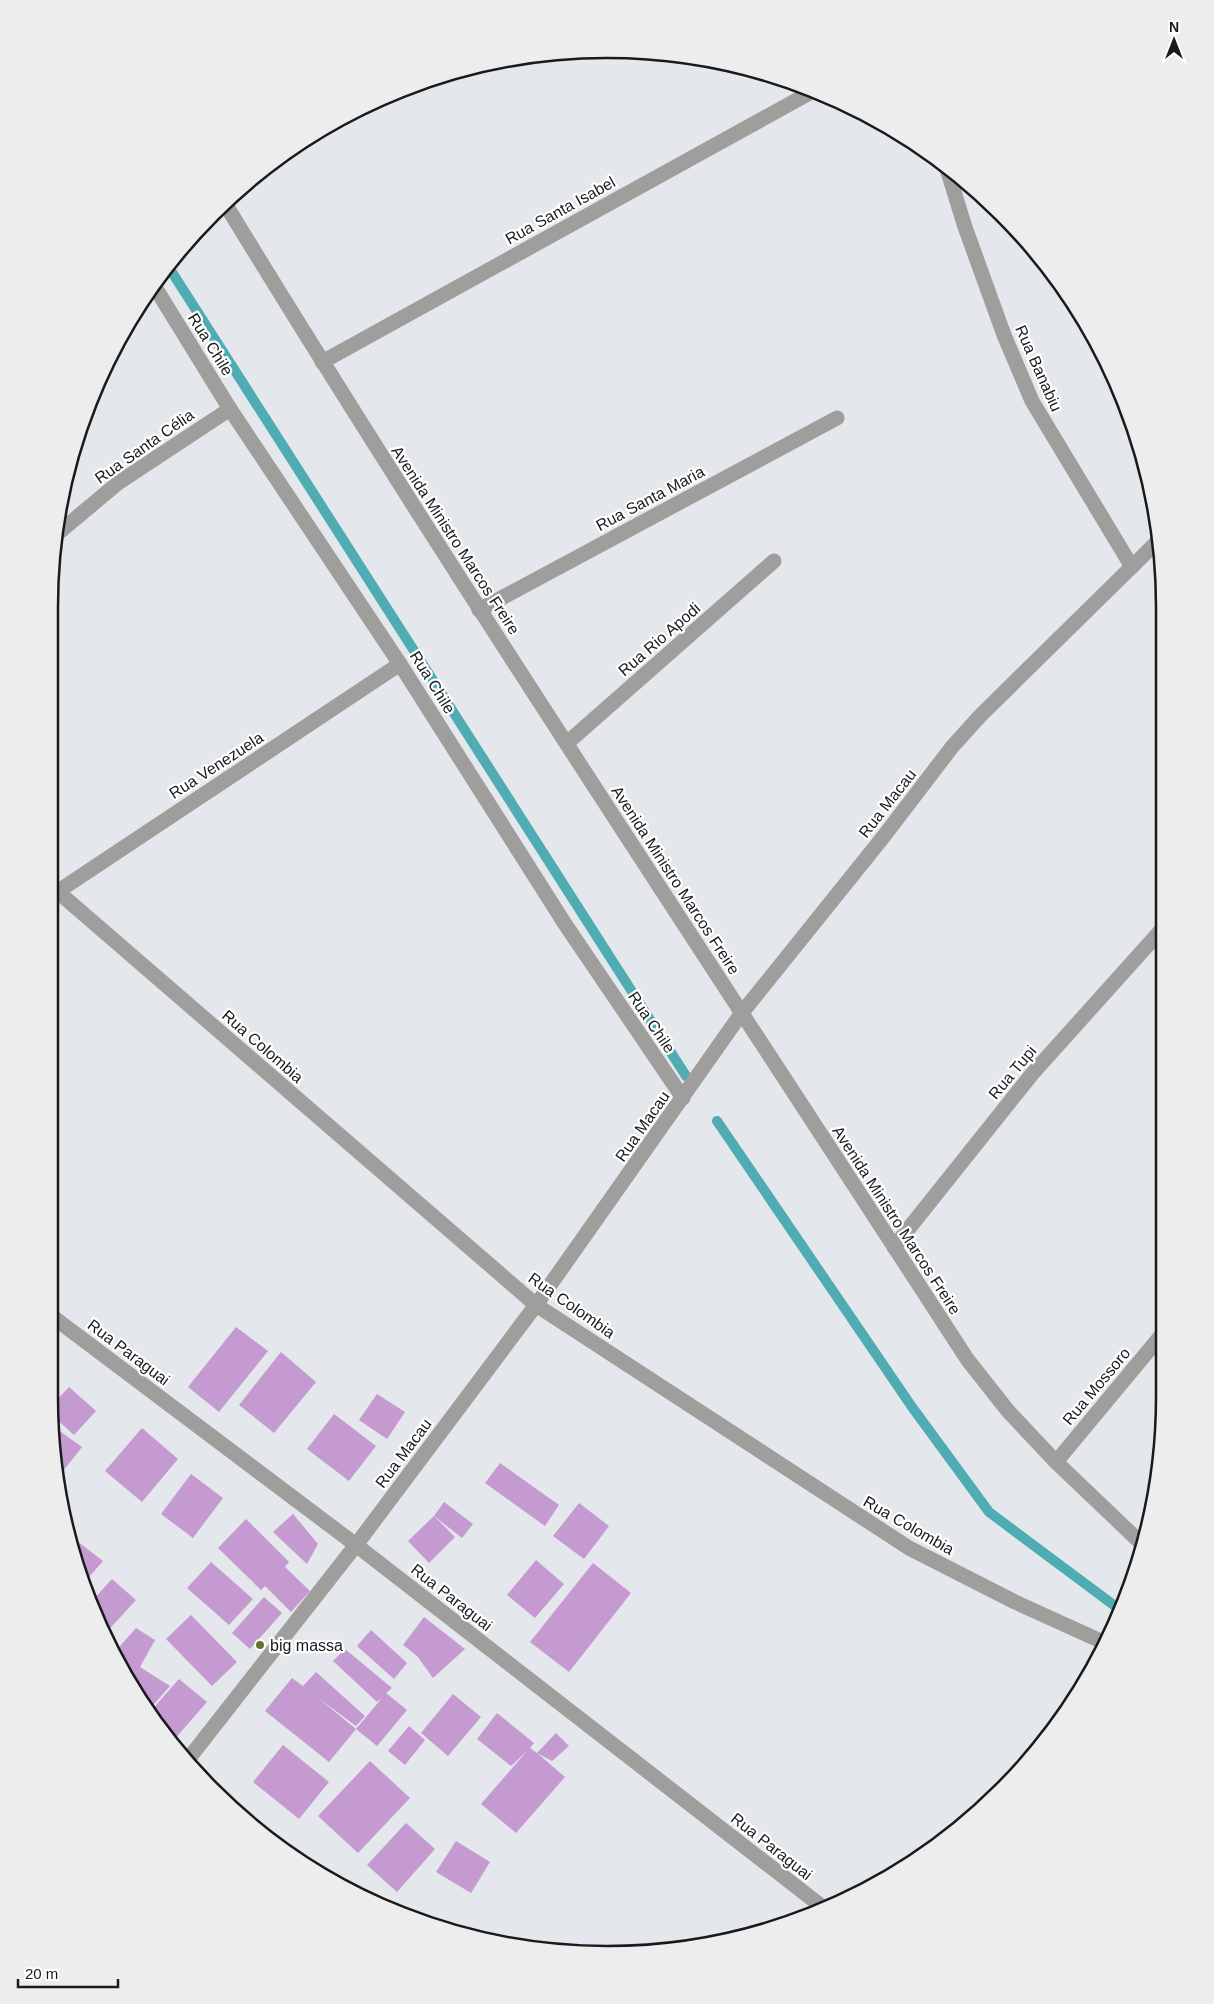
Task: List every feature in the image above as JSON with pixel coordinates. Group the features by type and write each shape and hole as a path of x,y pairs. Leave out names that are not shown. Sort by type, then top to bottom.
{"street":[{"name":"Rua Santa Isabel","path":"322,362 806,95"},
{"name":"Rua Banabiu","path":"950,178 965,227 998,317 1032,400 1132,567"},
{"name":"Avenida Ministro Marcos Freire","path":"228,209 322,362 479,610 967,1358 1008,1411 1056,1462 1138,1540"},
{"name":"Rua Chile","path":"157,291 230,409 400,664 565,924 683,1098"},
{"name":"Rua Santa Célia","path":"63,529 118,482 230,409"},
{"name":"Rua Santa Maria","path":"479,610 837,418"},
{"name":"Rua Macau","path":"191,1756 356,1545 536,1305 742,1014 884,836 952,747 980,716 1153,546"},
{"name":"Rua Rio Apodi","path":"566,743 774,561"},
{"name":"Rua Venezuela","path":"58,890 400,664"},
{"name":"Rua Colombia","path":"58,896 536,1305 909,1548 1014,1602 1100,1641"},
{"name":"Rua Tupi","path":"894,1247 1032,1074 1156,936"},
{"name":"Rua Paraguai","path":"58,1321 356,1545 818,1905"},
{"name":"Rua Mossoro","path":"1056,1462 1156,1342"}],"building":[{"path":"236,1327 268,1351 219,1412 188,1387"},
{"path":"281,1352 316,1382 274,1433 239,1405"},
{"path":"69,1387 96,1411 74,1435 59,1421 58,1399"},
{"path":"377,1394 405,1412 387,1439 359,1420"},
{"path":"334,1414 376,1446 349,1481 307,1449"},
{"path":"142,1428 178,1459 142,1502 105,1471"},
{"path":"59,1431 82,1447 62,1472"},
{"path":"500,1463 559,1505 545,1526 485,1483"},
{"path":"191,1474 223,1498 193,1538 161,1514"},
{"path":"444,1502 473,1524 462,1538 434,1516"},
{"path":"579,1503 609,1526 584,1559 553,1536"},
{"path":"293,1514 318,1544 307,1564 273,1532"},
{"path":"434,1516 455,1537 429,1563 408,1541"},
{"path":"246,1519 289,1562 285,1567 310,1591 291,1612 265,1586 261,1590 218,1548"},
{"path":"77,1541 103,1561 88,1578 87,1574"},
{"path":"536,1560 564,1584 535,1618 507,1595"},
{"path":"211,1562 253,1599 229,1625 187,1588"},
{"path":"593,1563 631,1593 569,1672 530,1642"},
{"path":"112,1579 136,1600 109,1629 95,1597"},
{"path":"264,1597 282,1613 250,1649 232,1633"},
{"path":"191,1615 237,1662 212,1686 166,1639"},
{"path":"424,1617 465,1649 433,1678 417,1656 403,1645"},
{"path":"136,1628 155,1640 140,1667 170,1686 153,1706 131,1672 118,1648"},
{"path":"371,1630 407,1663 394,1679 357,1646"},
{"path":"345,1649 392,1688 386,1693 407,1710 377,1746 356,1729 382,1698 377,1702 333,1661"},
{"path":"316,1672 365,1716 356,1726 317,1697 356,1729 329,1762 265,1711 292,1678 303,1686"},
{"path":"179,1679 207,1702 176,1738 154,1708"},
{"path":"453,1694 481,1717 448,1756 421,1733"},
{"path":"497,1713 534,1743 530,1748 565,1777 516,1833 481,1804 527,1751 511,1766 477,1739"},
{"path":"409,1726 425,1740 405,1765 388,1751"},
{"path":"556,1733 569,1746 552,1761 537,1753"},
{"path":"283,1745 329,1782 299,1819 253,1782"},
{"path":"370,1761 410,1798 358,1853 318,1816"},
{"path":"406,1823 435,1849 397,1892 367,1865"},
{"path":"456,1841 490,1862 471,1893 436,1872"}],"waterway":[{"path":"171,271 686,1076"},
{"path":"717,1121 912,1407 989,1512 1115,1606"}],"place":[{"name":"big massa","path":"260,1645"}]}
